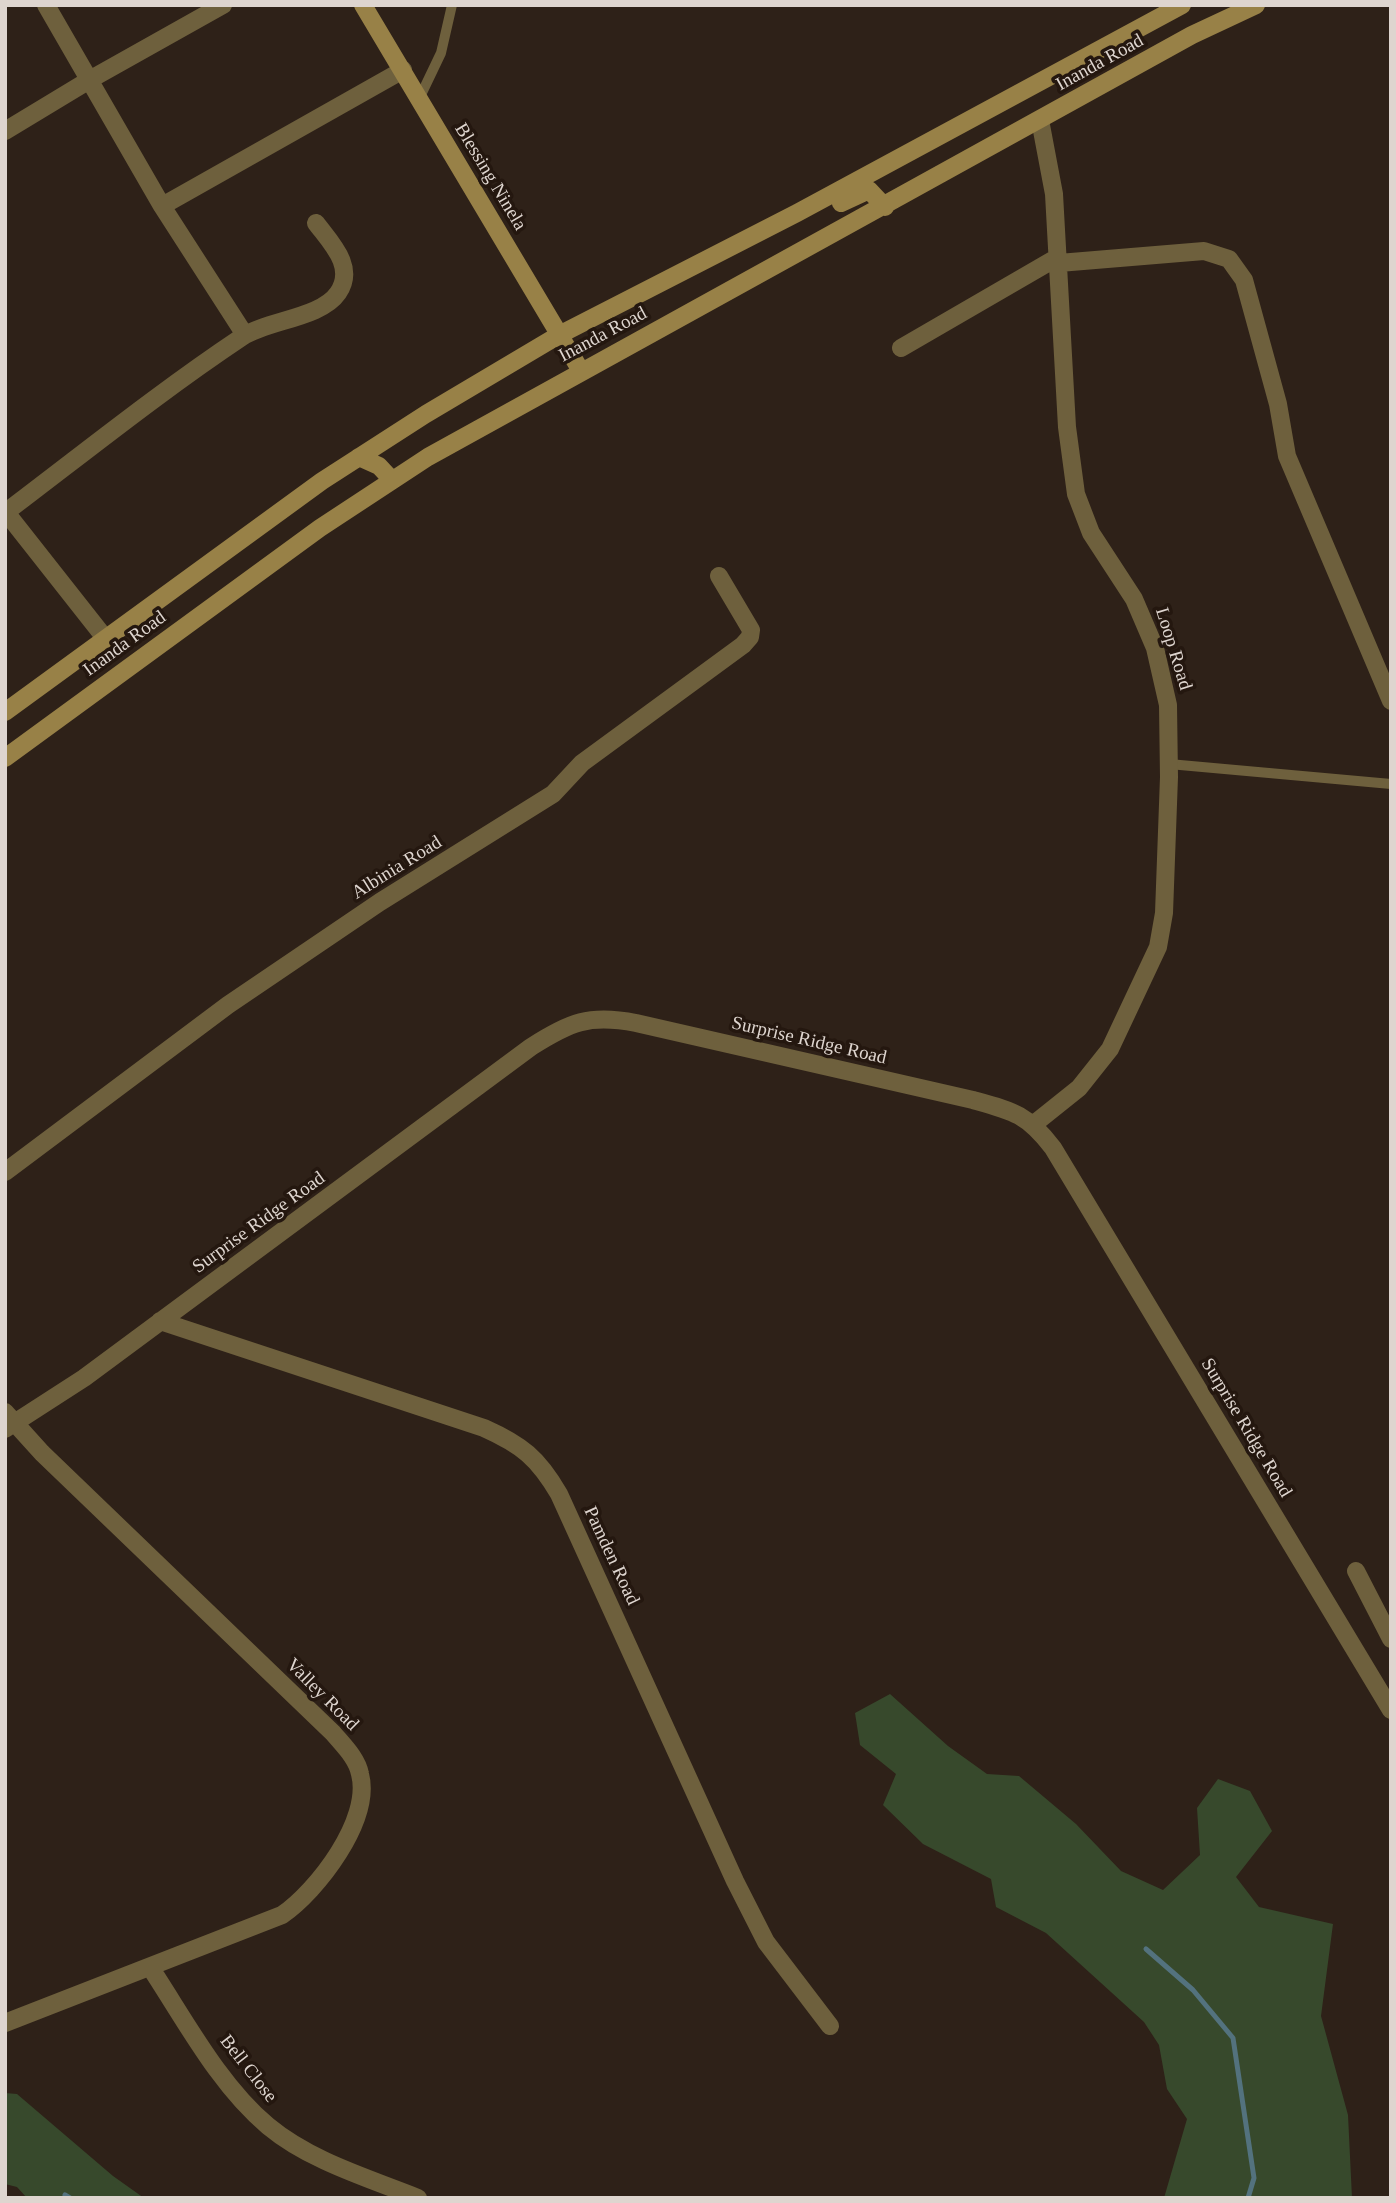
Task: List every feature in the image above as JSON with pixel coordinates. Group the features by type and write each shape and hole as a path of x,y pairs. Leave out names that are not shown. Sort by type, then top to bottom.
{"main road":[{"name":"Blessing Ninela","path":"363,5 581,371"},
{"name":"Inanda Road","path":"5,712 359,457 559,335 797,213 1182,5"},
{"name":"Inanda Road","path":"5,758 246,581 392,480 581,371 885,207 1192,35 1256,5"},
{"path":"797,213 823,210 869,190 885,207"},
{"path":"359,457 379,466 392,480"}],"street":[{"path":"46,5 162,206 246,335"},
{"path":"5,131 223,5"},
{"path":"162,206 403,70"},
{"name":"Loop Road","path":"1034,1124 1084,1083 1110,1049 1158,947 1164,914 1169,764 1168,705 1147,626 1134,598 1091,533 1076,494 1068,451 1054,194 1040,120"},
{"path":"105,638 6,512 246,335 317,309 339,293 344,279 342,259 316,223"},
{"path":"901,348 1059,260 1205,251 1220,254 1236,267 1251,299 1291,466 1313,511 1391,701"},
{"name":"Albinia Road","path":"5,1172 228,1005 380,902 553,794 582,763 743,645 750,637 751,630 719,576"},
{"name":"Surprise Ridge Road","path":"8,1422 84,1378 531,1047 579,1021 603,1017 663,1028 973,1100 1003,1108 1034,1124 1060,1159 1391,1710"},
{"name":"Pamden Road","path":"160,1321 484,1428 510,1439 538,1462 559,1494 753,1916 792,1979 830,2026"},
{"name":"Valley Road","path":"5,2023 259,1926 299,1903 326,1871 352,1827 358,1813 360,1774 333,1733 8,1422"},
{"path":"1356,1571 1391,1639"},
{"name":"Bell Close","path":"150,1967 236,2093 269,2128 327,2162 418,2198"}],"lane":[{"path":"419,99 441,53 452,5"},
{"path":"1169,764 1391,785"}],"green space":[{"path":"890,1694 948,1746 987,1774 1019,1776 1076,1824 1121,1871 1163,1890 1200,1855 1197,1808 1218,1779 1250,1791 1272,1831 1236,1877 1259,1907 1333,1924 1321,2016 1348,2115 1352,2198 1164,2198 1187,2119 1167,2089 1159,2045 1144,2022 1046,1933 996,1907 991,1879 923,1844 883,1805 896,1774 860,1745 855,1713"},
{"path":"5,2093 17,2094 113,2176 144,2198 27,2198 17,2187 5,2184"}],"waterway":[{"path":"1146,1949 1193,1990 1233,2038 1254,2178 1248,2198"},
{"path":"65,2195 70,2198"}]}
